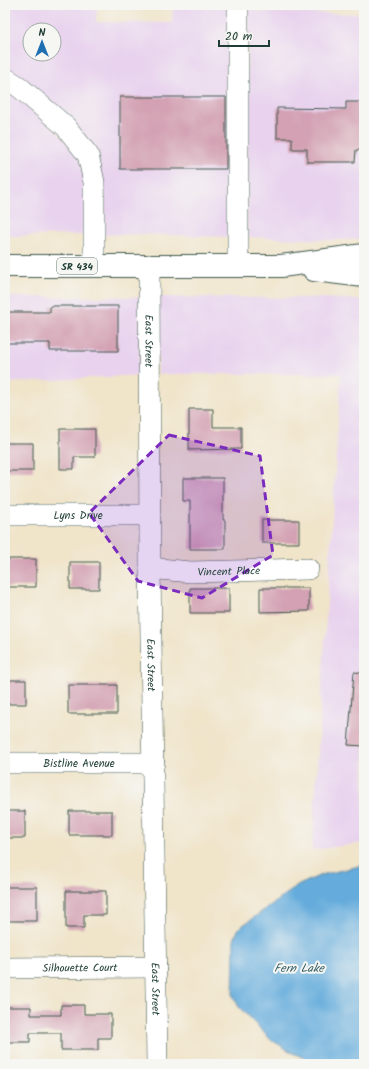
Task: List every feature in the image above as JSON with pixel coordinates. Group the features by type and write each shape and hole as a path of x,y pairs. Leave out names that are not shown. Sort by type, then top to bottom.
{"main road":[{"name":"SR 434","path":"281,266 364,255"},
{"name":"SR 434","path":"5,266 281,266 364,276"}],"street":[{"path":"238,5 238,266"},
{"path":"5,78 18,86 66,127 88,155 94,182 94,266"},
{"name":"East Street","path":"149,265 150,568 154,763 157,1064"},
{"name":"Lyns Drive","path":"5,515 150,515"},
{"name":"Vincent Place","path":"150,568 190,572 308,569"},
{"name":"Bistline Avenue","path":"5,763 154,763"},
{"name":"Silhouette Court","path":"5,968 156,967"}],"highlighted area":[{"path":"169,435 260,456 273,555 202,598 138,581 89,513"}],"shaded area":[{"path":"5,5 97,5 96,22 172,23 173,5 230,5 230,237 140,234 103,235 103,182 23,78 5,67"},
{"path":"248,5 255,5 256,12 364,14 364,239 332,240 247,237"},
{"path":"5,89 14,94 60,134 81,160 86,183 85,235 5,236"},
{"path":"5,297 140,297 140,375 5,383"},
{"path":"157,297 323,298 364,300 364,843 312,850 341,374 158,374"}],"water":[{"name":"Fern Lake","path":"364,865 364,1064 318,1064 293,1053 270,1039 239,1007 233,996 234,939 239,928 299,885 321,875"}],"building":[{"path":"120,97 226,97 226,169 120,169"},
{"path":"346,102 364,102 364,150 356,150 355,162 307,162 307,149 292,149 292,138 277,138 277,108 346,109"},
{"path":"50,306 118,306 118,351 50,351 50,343 5,343 5,312 50,312"},
{"path":"189,409 213,409 213,427 241,427 241,449 189,450"},
{"path":"60,429 95,429 95,457 74,457 74,469 60,469"},
{"path":"5,443 33,443 33,471 5,471"},
{"path":"183,478 223,478 225,549 190,549 190,501 183,501"},
{"path":"262,520 299,520 299,543 262,543"},
{"path":"5,559 36,559 36,587 5,587"},
{"path":"70,562 99,562 99,589 70,589"},
{"path":"190,588 229,588 229,613 190,613"},
{"path":"260,588 309,588 309,611 260,612"},
{"path":"354,672 364,673 364,746 348,745"},
{"path":"5,680 26,680 26,704 5,704"},
{"path":"68,685 117,685 117,714 68,714"},
{"path":"5,811 25,811 25,838 5,838"},
{"path":"69,811 112,811 112,835 69,835"},
{"path":"5,887 37,887 37,921 5,921"},
{"path":"66,891 106,891 106,915 84,915 84,928 66,928"},
{"path":"61,1005 84,1005 84,1014 111,1014 111,1038 98,1038 98,1050 61,1050 61,1033 30,1033 30,1042 5,1042 5,1007 31,1007 31,1015 61,1015"}]}
